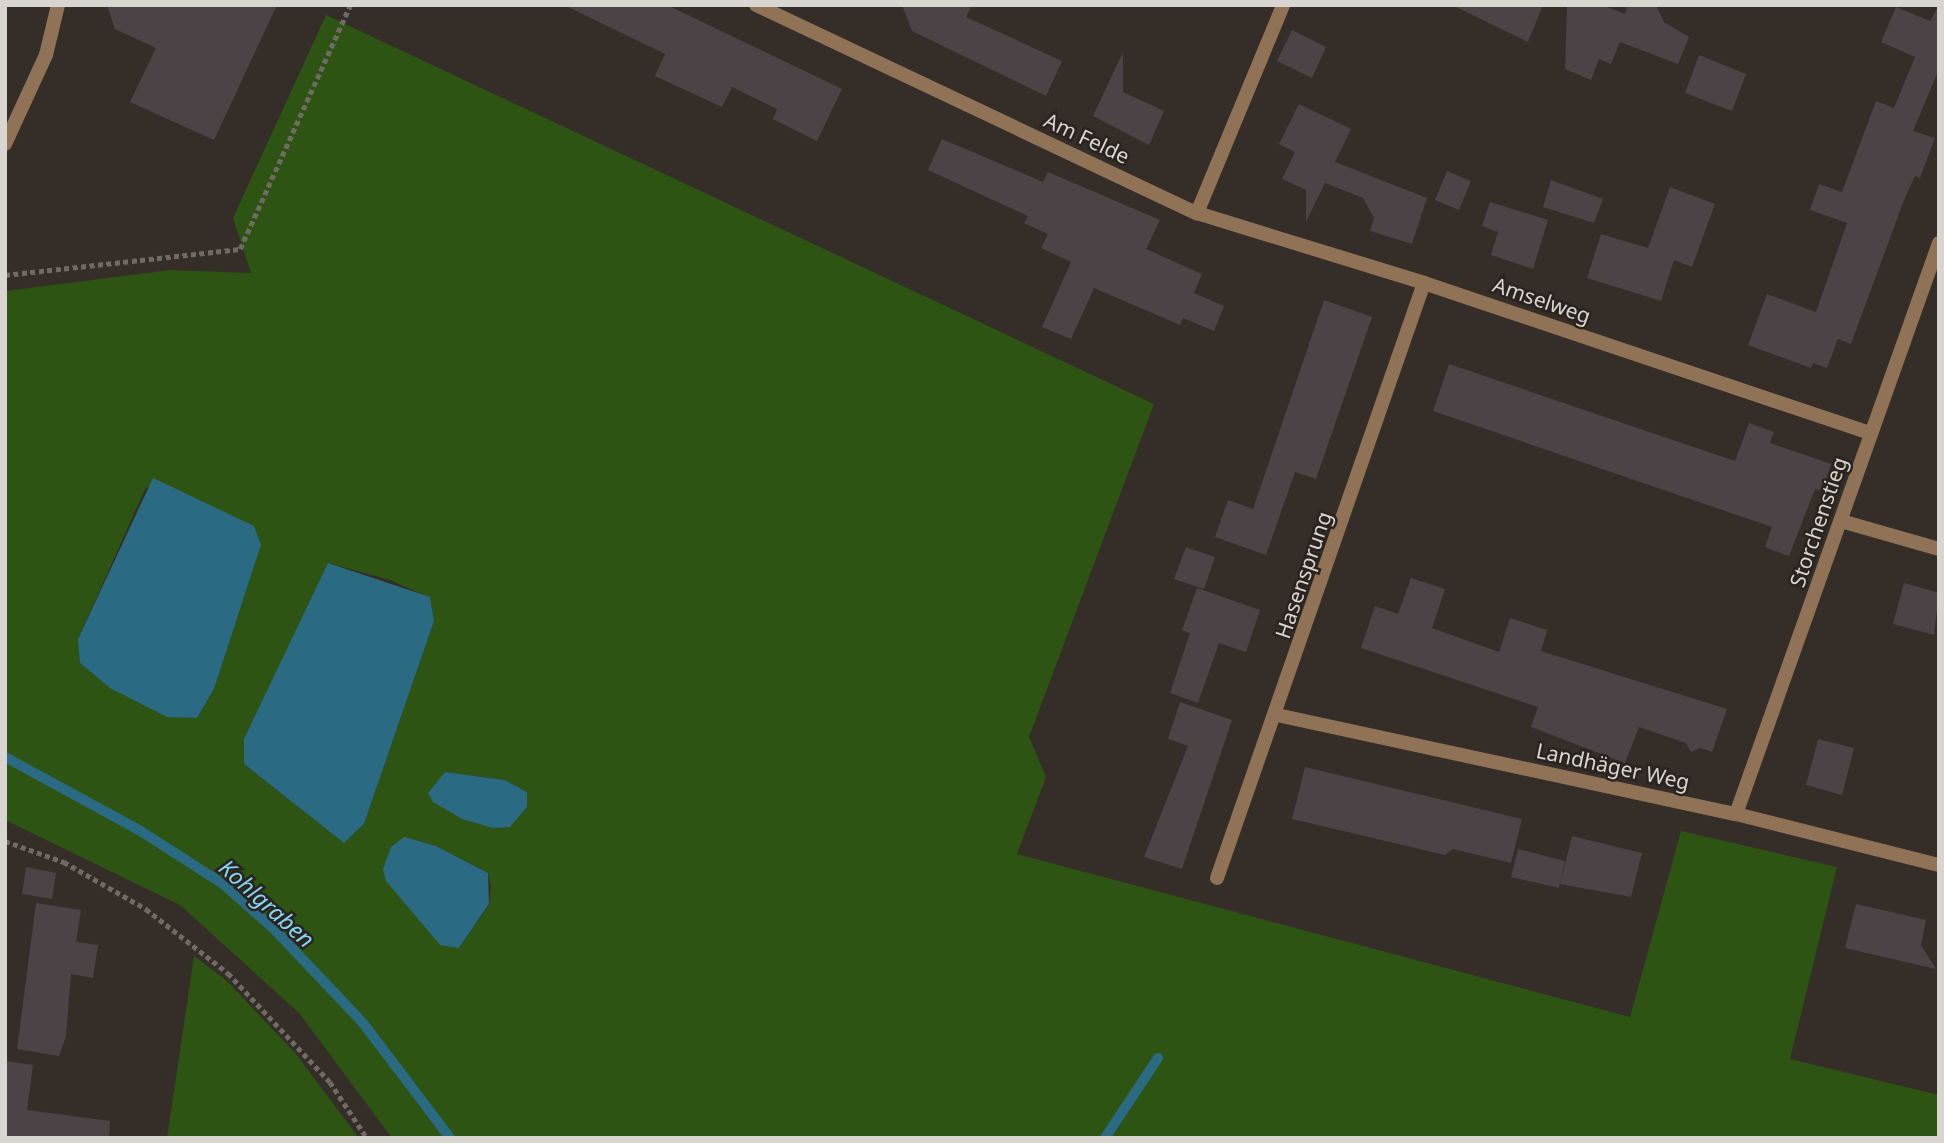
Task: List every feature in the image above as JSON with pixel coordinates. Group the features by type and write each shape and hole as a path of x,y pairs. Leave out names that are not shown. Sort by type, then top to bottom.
{"street":[{"path":"5,144 46,55 58,5"},
{"name":"Am Felde","path":"756,5 1197,213"},
{"path":"1197,213 1283,5"},
{"name":"Amselweg","path":"1197,213 1424,283 1871,433"},
{"name":"Storchenstieg","path":"1736,814 1939,243"},
{"name":"Hasensprung","path":"1217,878 1278,715 1424,283"},
{"path":"1841,521 1939,549"},
{"name":"Landhäger Weg","path":"1278,715 1736,814 1939,865"}],"path":[{"path":"5,275 240,249 350,5"},
{"path":"5,841 64,862 146,909 228,974 330,1082 368,1138"}],"green space":[{"path":"326,15 1154,404 1029,737 1046,777 1017,854 1630,1017 1681,831 1837,867 1790,1059 1939,1095 1939,1138 392,1138 299,1013 180,905 5,820 5,291 171,270 251,273 233,218","holes":["146,487 261,545 214,689 197,718 81,663 78,639","328,563 390,580 430,598 434,621 364,824 344,843 244,764","444,772 505,780 527,792 527,807 510,826 493,828","436,846 488,873 491,886 489,905 459,948"]},
{"path":"194,956 226,980 296,1054 359,1138 167,1138"}],"water":[{"path":"153,478 254,526 261,545 214,689 197,718 167,717 110,688 80,663 78,639"},
{"path":"328,563 430,597 434,621 364,824 344,843 244,764 244,739"},
{"path":"445,772 505,780 527,792 527,807 510,827 493,828 462,819 433,802 428,793"},
{"path":"404,837 436,846 488,873 489,904 459,948 440,945 386,881 383,869 391,847"}],"building":[{"path":"107,5 277,5 214,140 130,102 156,48 115,29"},
{"path":"564,5 667,5 842,89 817,141 773,119 777,109 732,87 722,107 655,76 665,54"},
{"path":"902,5 972,5 966,17 1062,61 1046,96 912,31"},
{"path":"1452,5 1543,5 1528,42"},
{"path":"1567,5 1602,5 1625,14 1628,5 1656,5 1664,22 1689,37 1678,64 1620,42 1611,64 1599,59 1591,80 1565,69"},
{"path":"1939,5 1939,69 1913,131 1935,138 1920,178 1915,176 1904,200 1851,344 1838,339 1827,368 1813,363 1811,368 1748,345 1767,294 1816,312 1847,223 1810,210 1819,184 1842,192 1876,101 1894,108 1915,57 1881,42 1896,7 1930,21"},
{"path":"1292,30 1326,47 1312,78 1277,61"},
{"path":"1123,52 1123,92 1164,111 1149,145 1093,116"},
{"path":"1699,55 1746,74 1732,111 1685,93"},
{"path":"1299,104 1351,129 1335,162 1427,198 1412,244 1370,231 1374,218 1363,198 1325,183 1306,222 1306,190 1282,179 1295,152 1279,144"},
{"path":"942,139 1043,182 1048,172 1160,220 1146,249 1202,274 1194,293 1224,306 1214,331 1183,318 1180,325 1094,288 1071,339 1042,327 1071,262 1041,248 1048,234 1024,223 1028,216 928,170"},
{"path":"1447,171 1471,181 1459,210 1435,200"},
{"path":"1551,180 1603,199 1594,223 1543,207"},
{"path":"1670,187 1715,204 1692,267 1674,260 1661,301 1587,278 1601,234 1648,248"},
{"path":"1490,202 1548,220 1533,269 1491,255 1498,232 1482,226"},
{"path":"1324,300 1372,317 1316,479 1295,472 1266,555 1215,537 1228,500 1253,509"},
{"path":"1449,364 1735,461 1749,423 1774,432 1770,443 1831,464 1822,491 1815,489 1789,556 1765,547 1772,527 1433,411"},
{"path":"1186,547 1215,557 1204,589 1174,579"},
{"path":"1411,578 1445,589 1432,628 1499,652 1510,618 1547,630 1541,651 1727,709 1712,752 1700,748 1691,752 1686,743 1639,727 1625,763 1531,727 1538,707 1361,648 1375,606 1398,614"},
{"path":"1904,583 1939,593 1934,635 1893,624"},
{"path":"1197,588 1260,610 1246,652 1219,643 1198,703 1170,693 1190,633 1182,630"},
{"path":"1180,702 1232,720 1182,869 1144,857 1188,746 1168,739"},
{"path":"1818,739 1854,748 1842,795 1806,785"},
{"path":"1305,767 1522,819 1511,863 1453,849 1445,855 1292,819"},
{"path":"1572,836 1642,853 1631,897 1560,884"},
{"path":"1518,849 1565,861 1559,888 1511,877"},
{"path":"26,867 56,873 52,899 22,894"},
{"path":"36,903 81,910 76,942 98,945 93,978 71,974 66,1036 59,1056 17,1049"},
{"path":"1856,904 1926,920 1921,945 1936,969 1845,948"},
{"path":"5,1061 33,1065 27,1110 110,1121 109,1138 5,1138"}],"waterway":[{"name":"Kohlgraben","path":"5,757 139,830 223,884 272,927 363,1023 450,1138"},
{"path":"1105,1138 1158,1058"}]}
